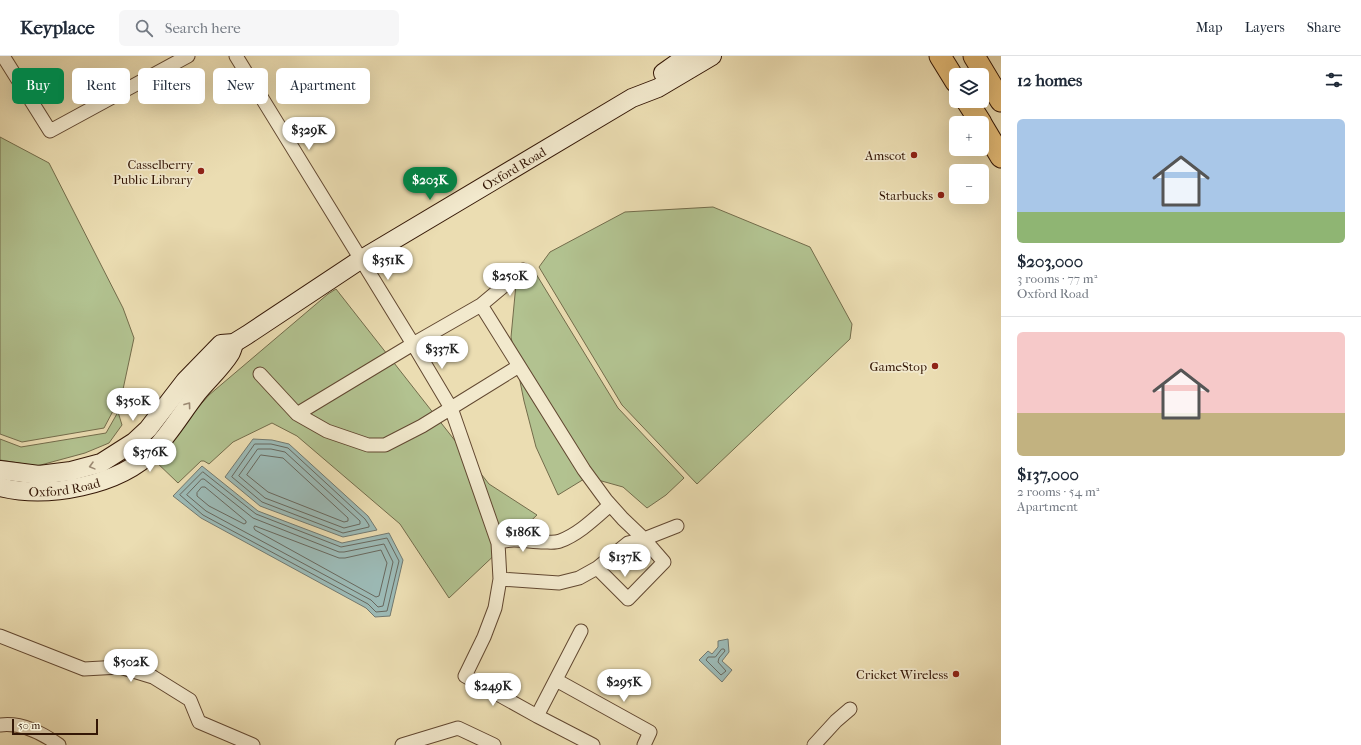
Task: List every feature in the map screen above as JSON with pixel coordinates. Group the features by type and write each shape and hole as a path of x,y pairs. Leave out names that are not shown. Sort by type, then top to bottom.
{"main road":[{"path":"940,56 949,71"},
{"path":"974,56 1001,101"},
{"path":"989,137 1001,157"}],"street":[{"path":"3,56 50,131 188,56"},
{"path":"236,56 451,408 498,543 500,579 494,608 487,630 465,676 593,745"},
{"name":"Oxford Road","path":"632,98 653,80 687,56"},
{"name":"Oxford Road","path":"0,470 39,475 71,471 101,463 134,442 148,429 185,381 221,344 234,343 360,260 632,98 658,88 712,56"},
{"path":"297,414 481,305 523,270"},
{"path":"481,305 584,470 610,505 644,539 664,562 628,599 597,568"},
{"name":"Oxford Road","path":"0,487 28,491 47,491 78,487 107,479 133,467 153,451 166,436 198,392 230,354 234,343"},
{"path":"260,374 297,414 327,431 368,445 385,446 422,426 519,366"},
{"path":"498,543 505,540 559,542 591,522 610,505"},
{"path":"500,579 559,583 579,578 597,568 628,543 644,539 677,526"},
{"path":"537,716 581,631"},
{"path":"0,636 84,669 120,667 153,677 190,700 199,722 253,745"},
{"path":"556,680 650,732 644,745"},
{"path":"814,745 836,720 850,709"},
{"path":"0,725 10,724 25,726 49,738 59,745"},
{"path":"402,745 458,728 494,745"}],"green space":[{"path":"0,137 49,163 123,308 134,338 122,394 104,428 22,442 0,434"},
{"path":"713,207 810,247 852,324 850,339 697,484 622,405 539,267 550,252 625,212"},
{"path":"533,269 618,408 684,478 666,495 647,508 623,487 589,476 558,495 536,447 524,401 511,337 516,284"},
{"path":"336,289 489,484 537,515 449,598 400,524 297,436 272,423 233,442 209,464 201,461 178,483 153,459 209,395 328,294"},
{"path":"118,412 122,425 109,443 85,453 37,466 0,460 0,439 21,447 106,433"}],"water":[{"path":"253,439 272,440 289,444 368,516 377,530 343,537 260,506 225,477"},
{"path":"202,466 258,511 342,543 389,533 403,560 390,616 375,617 366,608 201,518 173,496"},
{"path":"728,639 729,652 722,661 732,670 722,682 699,660 708,651 712,654 718,647 718,641"}],"place":[{"name":"Amscot","path":"914,155"},
{"name":"Casselberry Public Library","path":"201,171"},
{"name":"Starbucks","path":"941,195"},
{"name":"GameStop","path":"935,366"},
{"name":"Cricket Wireless","path":"956,674"}]}
